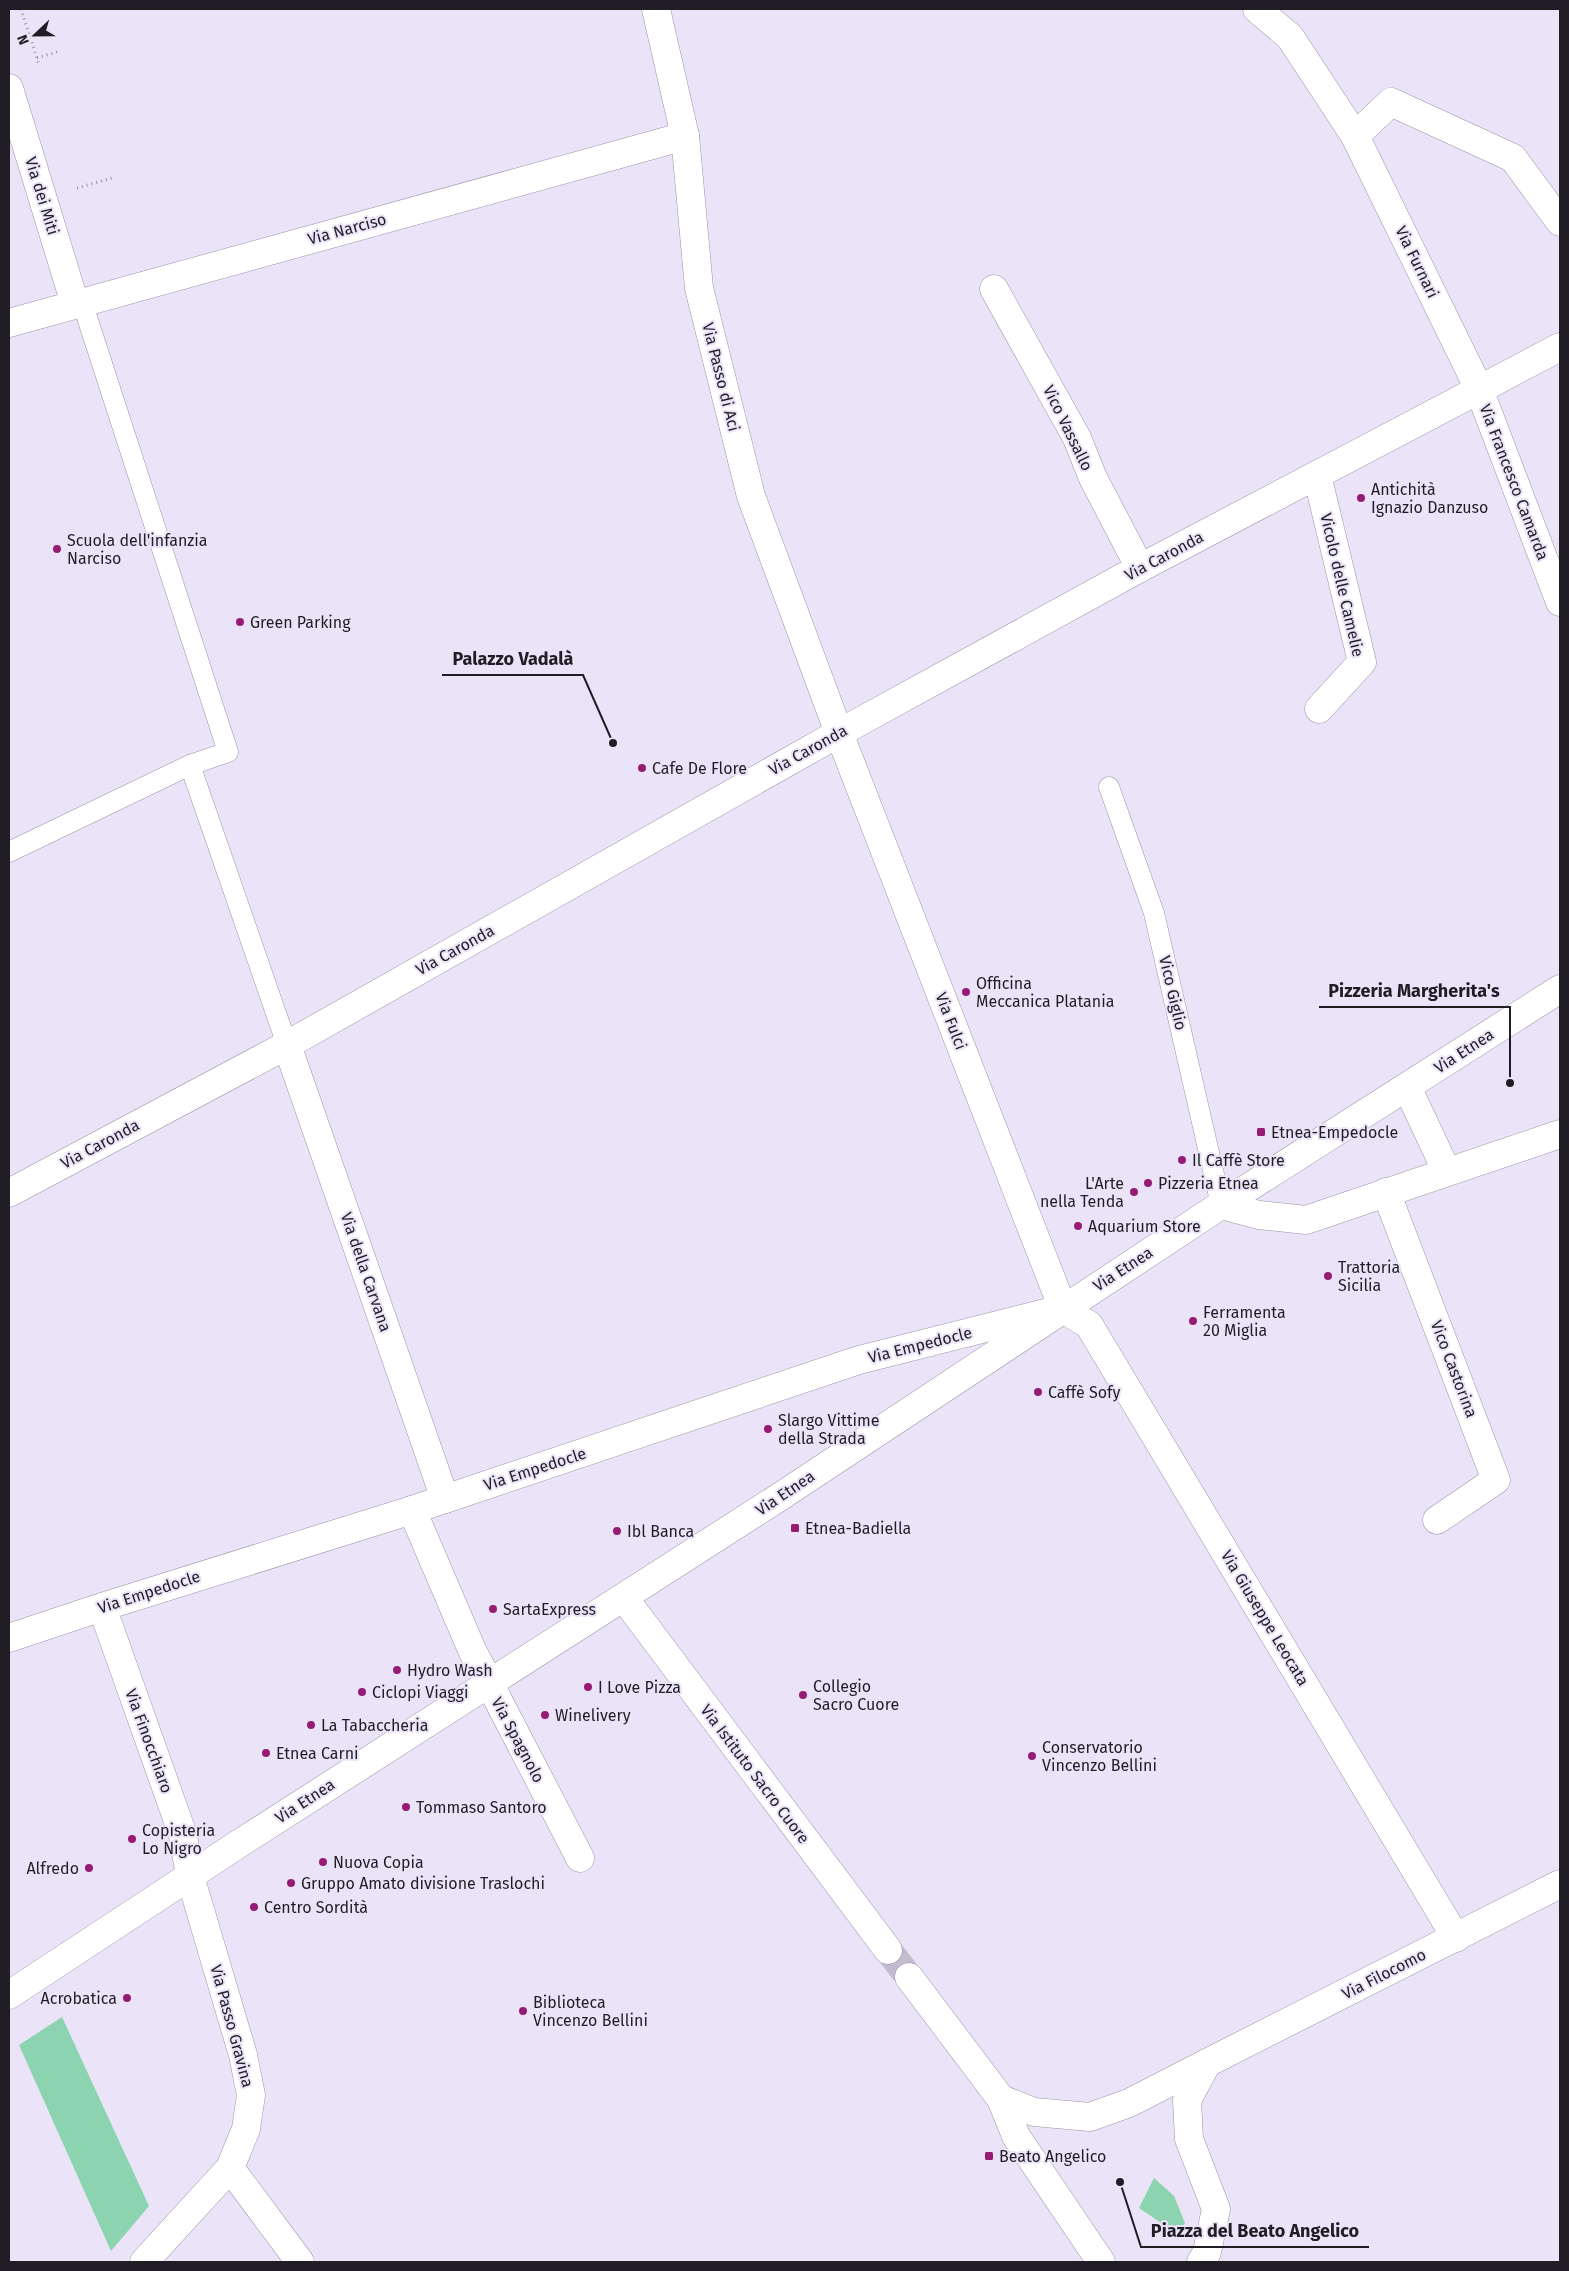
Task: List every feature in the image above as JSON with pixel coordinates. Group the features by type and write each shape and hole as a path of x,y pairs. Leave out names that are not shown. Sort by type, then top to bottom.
{"street":[{"name":"Via Passo di Aci","path":"656,9 686,136 699,288 751,496 839,733"},
{"name":"Via Furnari","path":"1257,9 1290,37 1355,136 1479,389"},
{"name":"Via dei Miti","path":"9,88 78,303"},
{"path":"1355,136 1391,102 1513,158 1560,222"},
{"name":"Via Narciso","path":"9,323 686,136"},
{"name":"Vico Vassallo","path":"994,289 1077,438 1093,478 1140,568"},
{"name":"Via Caronda","path":"9,1193 287,1045 839,733 1140,568 1560,347"},
{"name":"Via Francesco Camarda","path":"1479,389 1560,602"},
{"name":"Vicolo delle Camelie","path":"1317,475 1362,662 1319,709"},
{"name":"Via Fulci","path":"839,733 1063,1309"},
{"name":"Via Etnea","path":"9,1995 190,1876 778,1498 1221,1204 1560,989"},
{"name":"Via della Carvana","path":"287,1045 445,1499"},
{"path":"1407,1087 1447,1172"},
{"path":"1221,1204 1259,1215 1306,1220 1560,1134"},
{"name":"Vico Castorina","path":"1386,1192 1496,1480 1437,1520"},
{"name":"Via Empedocle","path":"9,1638 412,1510 859,1360 1063,1309"},
{"name":"Via Giuseppe Leocata","path":"1063,1309 1089,1325 1456,1938"},
{"name":"Via Spagnolo","path":"412,1510 472,1650 580,1858"},
{"name":"Via Istituto Sacro Cuore","path":"624,1598 888,1950"},
{"name":"Via Finocchiaro","path":"102,1607 183,1834 190,1876"},
{"name":"Via Passo Gravina","path":"144,2262 230,2168 246,2129 251,2095 243,2055 190,1876"},
{"name":"Via Filocomo","path":"1001,2099 1034,2112 1090,2117 1129,2103 1560,1884"},
{"path":"909,1978 1001,2099 1016,2136 1101,2262"},
{"path":"1201,2262 1207,2252 1216,2209 1189,2139 1187,2100 1206,2063"},
{"path":"230,2168 300,2262"}],"lane":[{"path":"9,852 190,765 228,752 78,303"},
{"path":"190,765 287,1045"},
{"name":"Vico Giglio","path":"1109,787 1154,913 1221,1204"}],"path":[{"path":"37,58 60,51"},
{"path":"77,188 112,178"}],"green space":[{"path":"62,2017 149,2206 111,2251 19,2045"},
{"path":"1154,2178 1174,2196 1185,2223 1176,2233 1139,2208"}],"tunnel":[{"path":"888,1950 909,1977"}],"place":[{"name":"Antichità Ignazio Danzuso","path":"1361,498"},
{"name":"Scuola dell'infanzia Narciso","path":"57,549"},
{"name":"Green Parking","path":"240,622"},
{"name":"Palazzo Vadalà","path":"613,743"},
{"name":"Cafe De Flore","path":"642,768"},
{"name":"Officina Meccanica Platania","path":"966,992"},
{"name":"Pizzeria Margherita's","path":"1510,1083"},
{"name":"Etnea-Empedocle","path":"1261,1132"},
{"name":"Il Caffè Store","path":"1182,1160"},
{"name":"Pizzeria Etnea","path":"1148,1183"},
{"name":"L'Arte nella Tenda","path":"1134,1192"},
{"name":"Aquarium Store","path":"1078,1226"},
{"name":"Trattoria Sicilia","path":"1328,1276"},
{"name":"Ferramenta 20 Miglia","path":"1193,1321"},
{"name":"Caffè Sofy","path":"1038,1392"},
{"name":"Slargo Vittime della Strada","path":"768,1429"},
{"name":"Etnea-Badiella","path":"795,1528"},
{"name":"Ibl Banca","path":"617,1531"},
{"name":"SartaExpress","path":"493,1609"},
{"name":"Hydro Wash","path":"397,1670"},
{"name":"I Love Pizza","path":"588,1687"},
{"name":"Ciclopi Viaggi","path":"362,1692"},
{"name":"Collegio Sacro Cuore","path":"803,1695"},
{"name":"Winelivery","path":"545,1715"},
{"name":"La Tabaccheria","path":"311,1725"},
{"name":"Etnea Carni","path":"266,1753"},
{"name":"Conservatorio Vincenzo Bellini","path":"1032,1756"},
{"name":"Tommaso Santoro","path":"406,1807"},
{"name":"Copisteria Lo Nigro","path":"132,1839"},
{"name":"Nuova Copia","path":"323,1862"},
{"name":"Alfredo","path":"89,1868"},
{"name":"Gruppo Amato divisione Traslochi","path":"291,1883"},
{"name":"Centro Sordità","path":"254,1907"},
{"name":"Acrobatica","path":"127,1998"},
{"name":"Biblioteca Vincenzo Bellini","path":"523,2011"},
{"name":"Beato Angelico","path":"989,2156"},
{"name":"Piazza del Beato Angelico","path":"1120,2182"}]}
